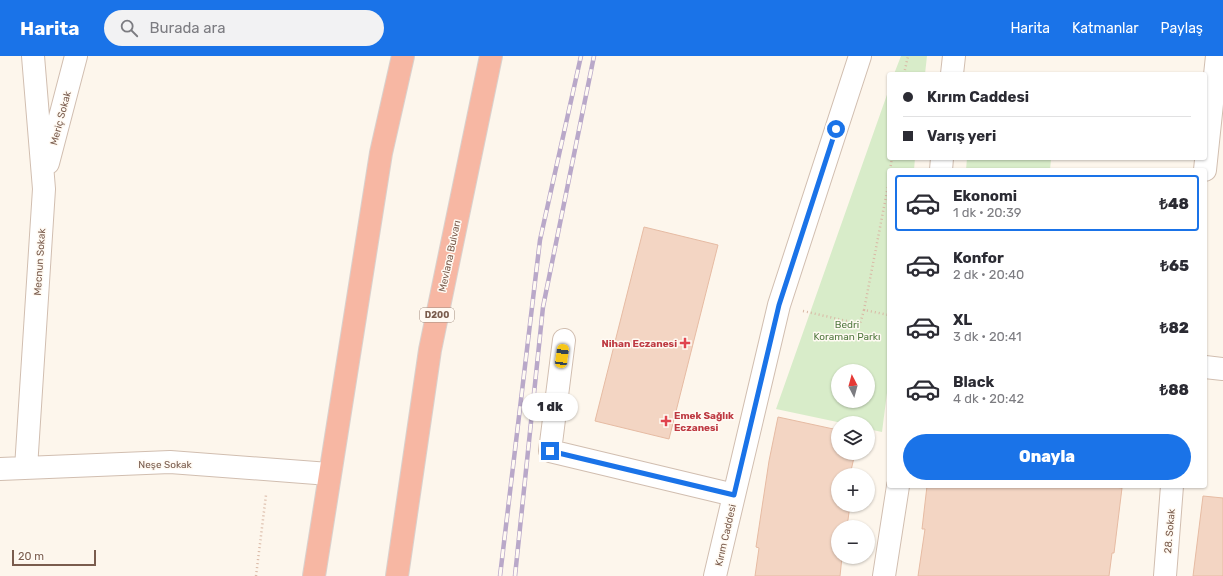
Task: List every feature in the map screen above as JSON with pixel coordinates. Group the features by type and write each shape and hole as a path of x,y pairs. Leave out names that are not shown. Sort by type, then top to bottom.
{"highway":[{"path":"314,576 381,153 403,56"},
{"name":"Mevlana Bulvarı","path":"397,576 430,350 491,56"}],"street":[{"name":"Mecnun Sokak","path":"26,468 44,179 33,56"},
{"name":"Meriç Sokak","path":"44,179 76,56"},
{"name":"Kırım Caddesi","path":"715,576 779,305 860,56"},
{"path":"952,72 954,56"},
{"path":"1207,144 1217,56"},
{"path":"564,340 550,451 734,495"},
{"path":"1207,367 1223,369"},
{"name":"Neşe Sokak","path":"0,469 170,462 329,474"},
{"path":"884,576 898,488"},
{"name":"28. Sokak","path":"1165,576 1172,488"}],"path":[{"path":"904,72 908,56"},
{"path":"779,305 860,324 887,191"},
{"path":"864,310 887,314"},
{"path":"256,576 269,470"}],"green space":[{"path":"901,56 927,56 925,72 895,72"},
{"name":"Bedri Koraman Parkı","path":"887,95 887,160 915,160 914,168 887,168 887,393 882,432 875,430 875,416 831,416 831,421 776,409"},
{"path":"967,160 1051,160 1050,168 966,168"}],"building":[{"path":"644,227 718,245 669,439 595,421"},
{"path":"778,417 831,428 831,460 853,460 852,468 831,468 831,512 849,512 848,520 831,520 831,564 841,564 840,576 755,576 759,548 756,547 769,461"},
{"path":"927,488 1122,488 1114,553 1112,553 1109,576 918,576 925,529 922,529"},
{"path":"1203,496 1223,498 1223,576 1193,576"}],"railway":[{"path":"500,576 540,240 581,56"},
{"path":"515,576 543,307 594,56"}],"place":[{"name":"Nihan Eczanesi","path":"685,343"},
{"name":"Emek Sağlık Eczanesi","path":"666,421"}],"route":[{"path":"550,451 734,495 758,387 779,305 836,129"}]}
